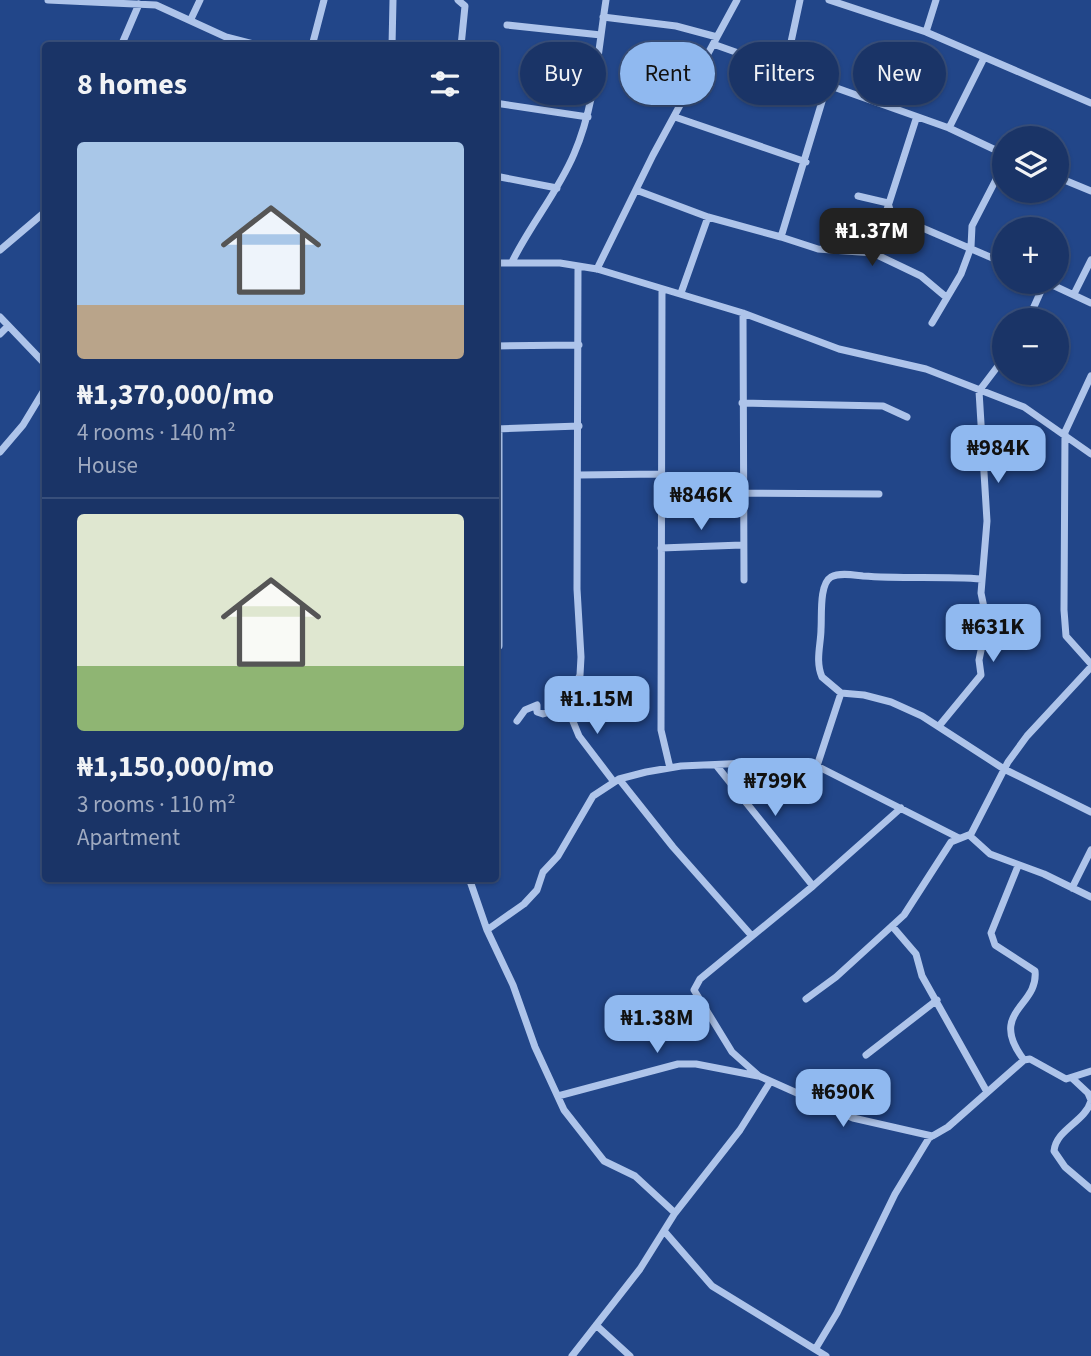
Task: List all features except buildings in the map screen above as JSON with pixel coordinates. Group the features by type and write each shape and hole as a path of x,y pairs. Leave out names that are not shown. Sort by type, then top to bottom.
{"street":[{"path":"48,0 90,4 156,3 235,42"},
{"path":"191,19 200,0"},
{"path":"313,42 324,0"},
{"path":"392,42 393,0"},
{"path":"458,0 466,6 462,42"},
{"path":"512,262 529,227 557,188 574,155 587,117 606,0"},
{"path":"597,269 737,0"},
{"path":"791,42 800,0"},
{"path":"829,0 926,32 1091,103"},
{"path":"926,32 936,0"},
{"path":"123,42 139,4"},
{"path":"603,17 676,26 729,47"},
{"path":"507,25 601,35"},
{"path":"949,128 985,58"},
{"path":"839,90 916,119 949,128 992,149"},
{"path":"499,104 587,117"},
{"path":"781,237 822,105"},
{"path":"675,117 806,162"},
{"path":"873,253 916,119"},
{"path":"499,177 557,188"},
{"path":"1069,182 1091,191"},
{"path":"932,323 961,274 971,247 972,226 992,187"},
{"path":"636,190 708,217 818,248 873,253 921,276 946,297"},
{"path":"858,196 888,203"},
{"path":"888,203 891,213 897,217 992,257"},
{"path":"0,250 42,214"},
{"path":"681,293 708,217"},
{"path":"1074,294 1091,260"},
{"path":"499,263 597,269 743,313 839,349 926,369 1024,407 1065,432 1091,454"},
{"path":"578,267 577,589 581,657 580,675 571,693 575,728 673,847 751,935"},
{"path":"662,289 661,548 664,621 661,730 670,768"},
{"path":"1069,292 1091,303"},
{"path":"743,313 744,580"},
{"path":"0,317 42,361"},
{"path":"0,334 8,326"},
{"path":"499,346 579,345"},
{"path":"939,726 981,675 979,660 987,622 981,593 988,521 979,391 992,374"},
{"path":"806,999 836,977 892,926 917,898 951,842 969,835 1004,769 1027,736 1091,666 1072,644 1064,627 1065,432 1091,376"},
{"path":"0,452 23,425 42,394"},
{"path":"742,402 883,407 908,417"},
{"path":"499,429 579,426"},
{"path":"579,475 661,474"},
{"path":"743,493 879,494"},
{"path":"661,548 743,545"},
{"path":"982,579 842,574 830,577 825,583 822,611 820,671 841,693 864,695 891,702 939,726 1004,769 1091,812"},
{"path":"517,721 525,710 537,705 537,712 543,714 553,711 556,700 571,693"},
{"path":"817,766 841,693"},
{"path":"487,930 532,896 543,872 558,856 593,796 617,781 670,768 790,763 817,766 959,838"},
{"path":"716,765 813,886"},
{"path":"901,808 813,886 700,979 694,989 732,1052 759,1076 853,1118 932,1136"},
{"path":"969,835 990,854 1091,897"},
{"path":"1072,887 1091,850"},
{"path":"1018,866 991,933 995,945 1035,971 1034,982 1014,1015 1011,1028 1012,1044 1024,1060"},
{"path":"470,882 487,930 513,985 535,1047 571,1120 604,1161 635,1176 675,1213"},
{"path":"892,926 916,954 922,976 969,1065 987,1092"},
{"path":"866,1055 937,1000"},
{"path":"816,1348 833,1320 895,1194 932,1136 947,1127 1024,1060 1030,1059 1066,1079 1073,1079 1091,1071"},
{"path":"558,1096 678,1064 696,1064 759,1076"},
{"path":"1073,1079 1088,1093 1091,1100 1086,1112 1057,1139 1054,1151 1065,1167 1091,1189"},
{"path":"572,1356 665,1233 675,1213 740,1129 770,1082"},
{"path":"665,1233 712,1286 826,1356"},
{"path":"596,1325 630,1356"}]}
